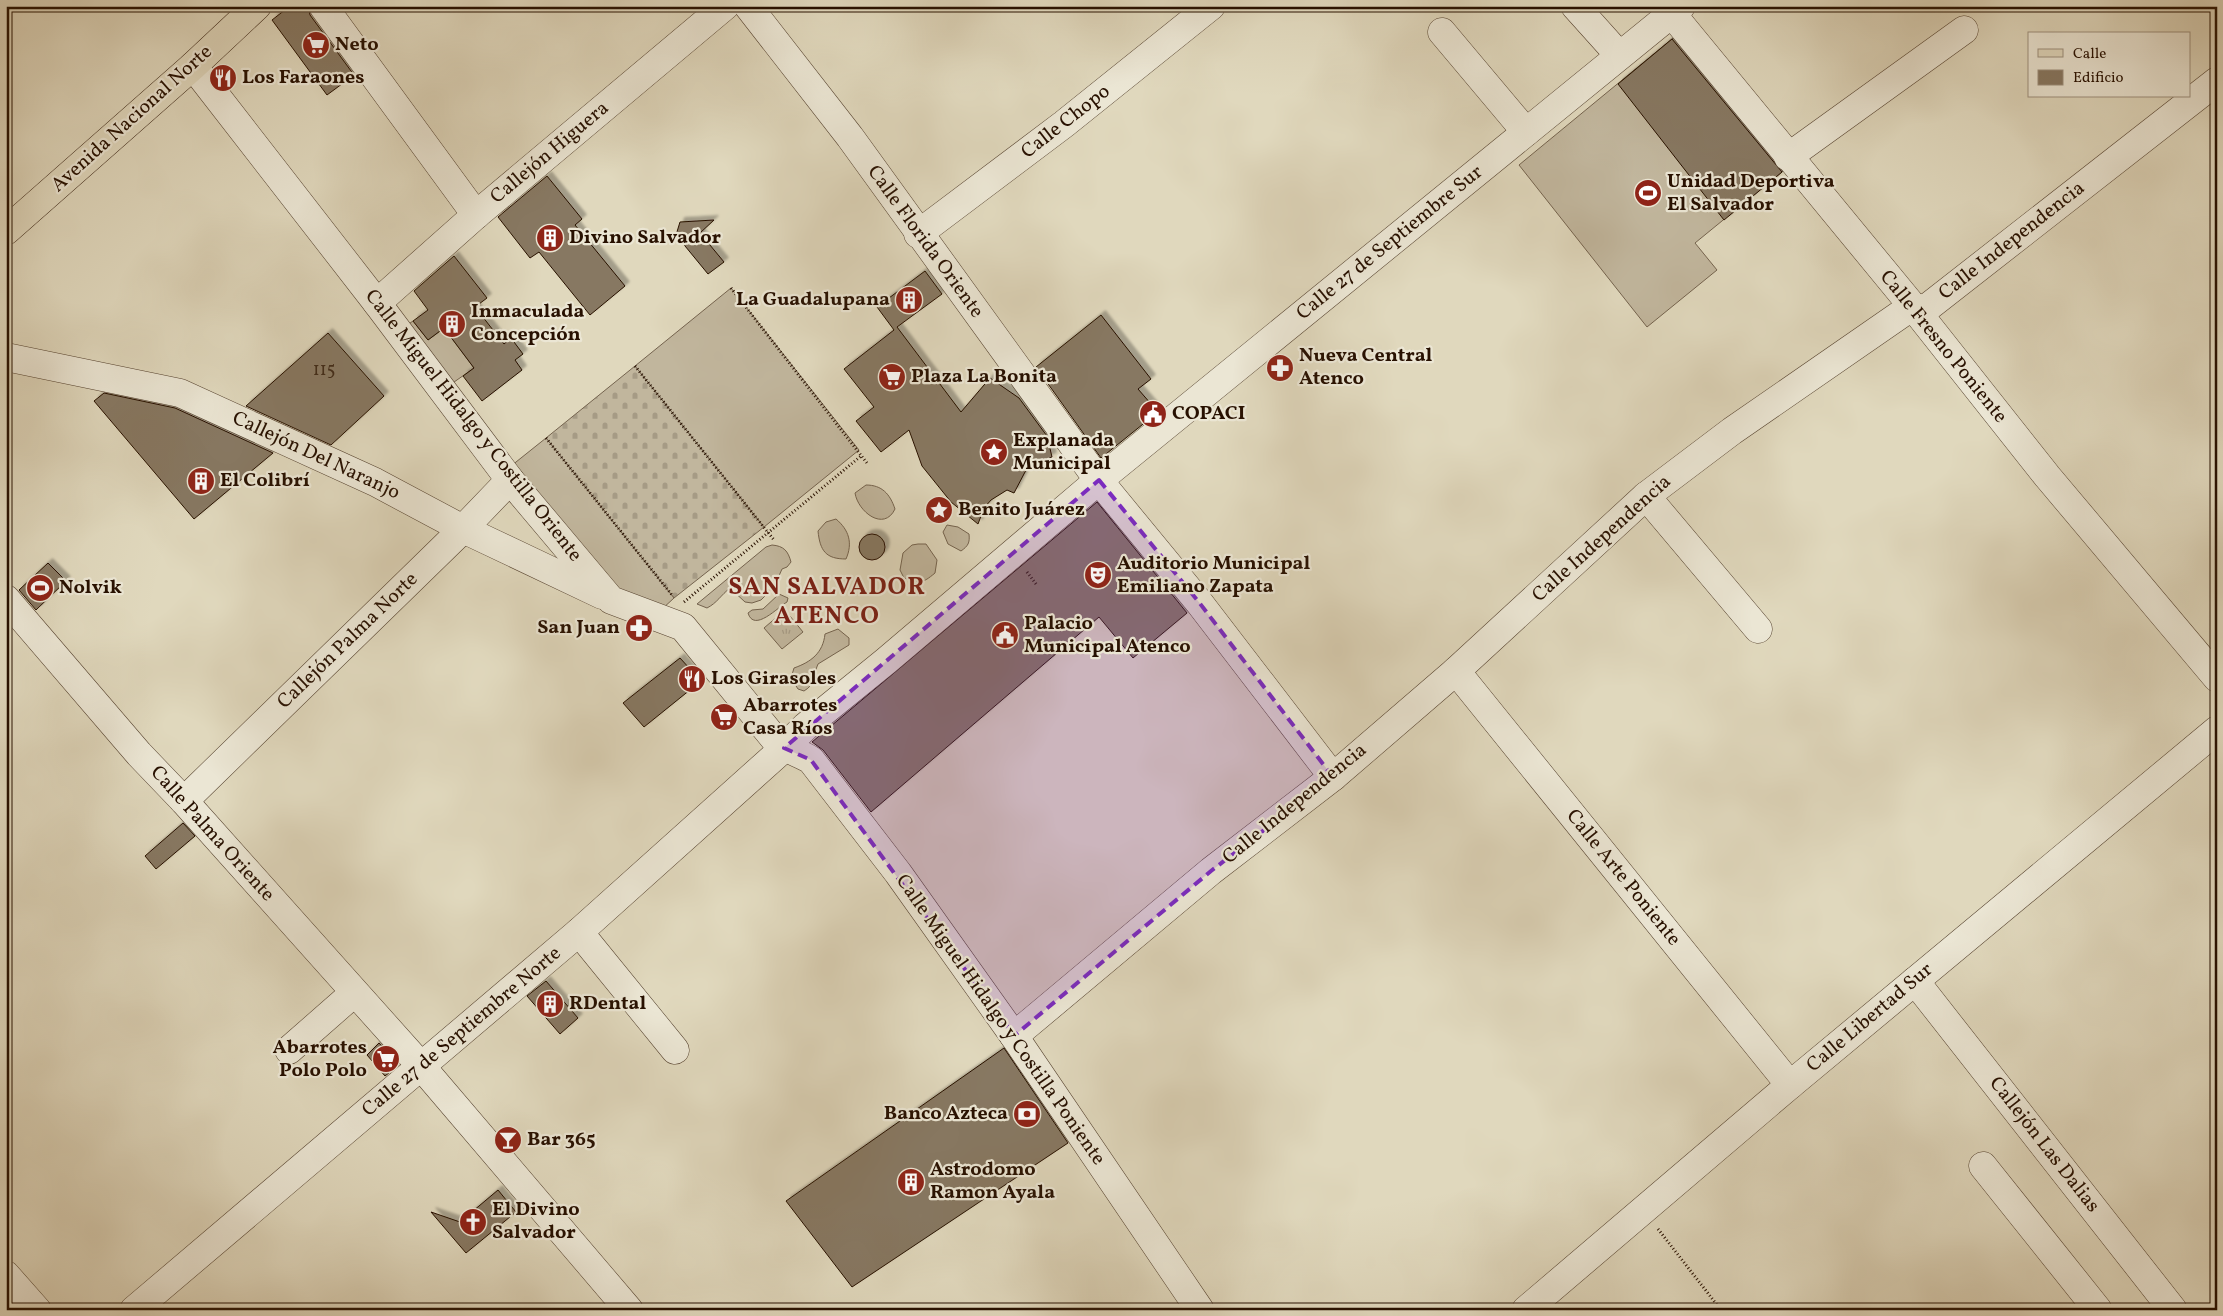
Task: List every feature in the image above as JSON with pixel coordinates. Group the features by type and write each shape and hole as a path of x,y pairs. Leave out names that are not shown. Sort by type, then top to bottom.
{"main road":[{"name":"Avenida Nacional Norte","path":"6,231 258,6"}],"street":[{"path":"323,6 476,215"},
{"name":"Callejón Higuera","path":"377,303 476,215 725,6"},
{"name":"Calle Florida Oriente","path":"748,6 850,137 918,234 1099,480 1198,601 1333,777"},
{"name":"Calle Chopo","path":"918,234 1064,124 1211,6"},
{"path":"1575,6 1619,56"},
{"name":"Calle 27 de Septiembre Sur","path":"784,748 806,726 886,661 1099,480 1676,10"},
{"name":"Calle Fresno Poniente","path":"1676,10 1788,157 1914,308 2047,476 2217,678"},
{"path":"1788,157 1964,30"},
{"path":"1442,32 1526,132"},
{"name":"Calle Miguel Hidalgo y Costilla Oriente","path":"193,66 482,436 510,480 611,600 683,628 784,748"},
{"name":"Calle Independencia","path":"1014,1036 1211,871 1333,777 1456,671 1646,496 1732,431 1904,312 1914,308 1928,307 2217,81"},
{"name":"Callejón Del Naranjo","path":"6,357 180,393 375,482 463,529 611,600"},
{"name":"Callejón Palma Norte","path":"184,801 463,529 510,480"},
{"path":"1646,496 1758,629"},
{"name":"Calle Palma Oriente","path":"6,599 139,754 184,801 421,1066 629,1310"},
{"name":"Calle Arte Poniente","path":"1456,671 1790,1085"},
{"name":"Calle Libertad Sur","path":"1526,1310 1790,1085 2217,730"},
{"name":"Calle 27 de Septiembre Norte","path":"134,1310 579,932 784,748"},
{"name":"Calle Miguel Hidalgo y Costilla Poniente","path":"784,748 797,751 811,760 898,873 1014,1036 1200,1310"},
{"path":"579,932 674,1050"},
{"name":"Callejón Las Dalias","path":"1915,981 2174,1310"},
{"path":"289,1050 354,993"},
{"path":"1984,1166 2098,1310"},
{"path":"6,1275 37,1310"}],"path":[{"path":"731,288 867,463"},
{"path":"635,366 774,540"},
{"path":"546,438 674,598"},
{"path":"679,606 861,456"},
{"path":"1644,1210 1721,1310"}],"highlighted area":[{"path":"1099,480 1198,601 1333,777 1211,871 1014,1036 811,760 784,748"}],"green space":[{"name":"Unidad Deportiva El Salvador","path":"1684,29 1793,163 1695,243 1717,270 1647,327 1519,165"},
{"path":"731,288 859,450 764,527 635,366"},
{"path":"413,321 428,340 444,328 474,368 447,387 400,330"},
{"path":"635,366 764,527 674,598 546,438"},
{"path":"546,438 674,598 661,610 615,593 511,466"},
{"path":"866,485 872,485 885,491 895,509 890,516 885,519 878,519 872,517 861,507 855,493"},
{"path":"836,519 849,537 846,559 839,559 829,555 822,549 820,544 818,531 826,522"},
{"path":"947,525 958,527 969,534 968,544 961,551 948,544 943,532"},
{"path":"926,544 937,560 935,573 921,582 904,578 900,570 903,553 912,545"},
{"path":"772,545 785,550 791,562 782,569 774,587 761,600 752,603 745,602 730,588 714,604 707,608 697,604 766,547"},
{"path":"779,594 788,598 787,602 761,620 751,618 748,613 752,610 763,609"},
{"path":"785,610 803,632 782,649 764,628"},
{"path":"838,629 849,638 849,645 818,664 811,685 804,691 798,689 791,678 794,668 811,660 819,652 825,634"}],"building":[{"name":"Neto","path":"290,6 308,6 310,15 354,75 327,95 272,20"},
{"path":"1672,39 1782,172 1724,220 1618,84"},
{"name":"Divino Salvador","path":"547,176 582,219 575,225 625,286 590,315 539,252 530,258 498,217"},
{"path":"714,220 700,233 724,262 708,274 676,235 680,222"},
{"name":"Inmaculada Concepción","path":"454,256 487,298 475,307 504,344 511,338 523,354 515,360 522,370 482,401 463,376 474,368 444,328 428,340 413,321 428,310 414,291"},
{"path":"925,271 942,294 897,327 961,412 990,378 1019,398 1047,436 1052,457 1033,465 1025,472 1014,493 1007,490 991,500 984,508 978,524 951,502 922,466 909,430 881,452 856,421 874,407 844,369 894,330 877,307"},
{"path":"1101,315 1151,379 1138,389 1158,412 1101,458 1036,367"},
{"path":"328,333 384,396 331,445 246,406"},
{"name":"El Colibrí","path":"104,393 175,408 273,453 194,519 94,401"},
{"path":"1097,502 1187,613 1133,658 1099,617 871,812 823,750 812,742"},
{"path":"872,534 881,538 885,547 881,556 872,560 863,556 859,547 863,538"},
{"name":"Nolvik","path":"48,563 66,581 36,610 19,590"},
{"path":"680,658 701,681 644,727 623,703"},
{"path":"183,823 195,836 156,869 145,856"},
{"name":"RDental","path":"546,981 578,1018 560,1034 527,996"},
{"name":"Abarrotes Polo Polo","path":"379,1043 399,1065 385,1076 367,1055"},
{"name":"Astrodomo Ramon Ayala","path":"1004,1048 1068,1143 852,1287 786,1201"},
{"name":"El Divino Salvador","path":"498,1190 516,1212 466,1253 431,1212 460,1222"}],"place":[{"name":"Neto","path":"316,45"},
{"name":"Los Faraones","path":"223,78"},
{"name":"Unidad Deportiva El Salvador","path":"1648,193"},
{"name":"Divino Salvador","path":"550,238"},
{"name":"La Guadalupana","path":"909,300"},
{"name":"Inmaculada Concepción","path":"452,324"},
{"name":"Nueva Central Atenco","path":"1280,368"},
{"name":"Plaza La Bonita","path":"892,377"},
{"name":"COPACI","path":"1153,414"},
{"name":"Explanada Municipal","path":"994,452"},
{"name":"El Colibrí","path":"201,481"},
{"name":"Benito Juárez","path":"939,510"},
{"name":"Auditorio Municipal Emiliano Zapata","path":"1098,575"},
{"name":"Nolvik","path":"40,588"},
{"name":"San Juan","path":"639,628"},
{"name":"Palacio Municipal Atenco","path":"1005,635"},
{"name":"Los Girasoles","path":"692,679"},
{"name":"Abarrotes Casa Ríos","path":"724,717"},
{"name":"RDental","path":"550,1004"},
{"name":"Abarrotes Polo Polo","path":"386,1059"},
{"name":"Banco Azteca","path":"1027,1114"},
{"name":"Bar 365","path":"508,1140"},
{"name":"Astrodomo Ramon Ayala","path":"911,1182"},
{"name":"El Divino Salvador","path":"473,1222"}],"district":[{"name":"SAN SALVADOR ATENCO","path":"827,602"}]}
